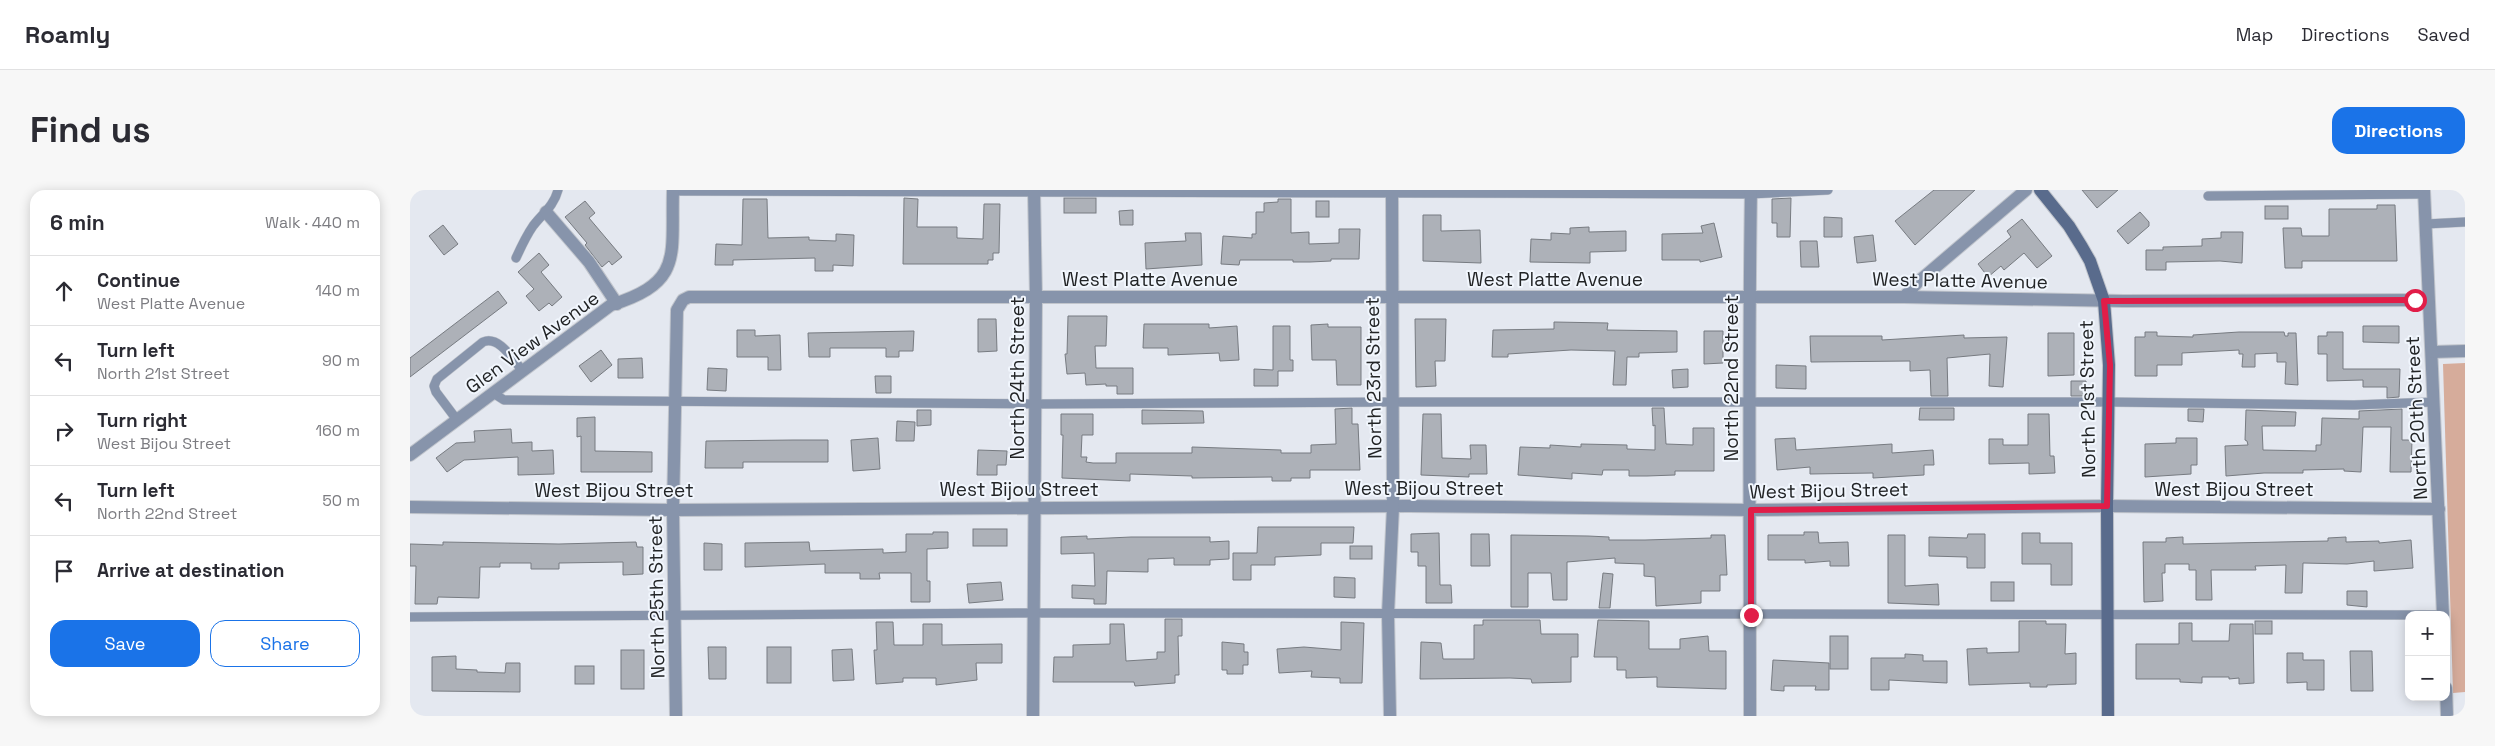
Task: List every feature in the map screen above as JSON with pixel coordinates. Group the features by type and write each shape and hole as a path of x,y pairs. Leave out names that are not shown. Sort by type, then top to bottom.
{"main road":[{"name":"North 21st Street","path":"2040,190 2069,226 2082,247 2090,261 2104,301 2110,365 2107,506 2108,716"}],"street":[{"name":"Glen View Avenue","path":"410,456 493,393 617,304 649,290 663,278 671,258 673,190"},
{"path":"1904,297 1918,282 2026,190"},
{"name":"North 24th Street","path":"1034,191 1036,298 1034,716"},
{"name":"North 23rd Street","path":"1390,716 1388,614 1393,506 1392,192"},
{"name":"North 22nd Street","path":"1750,716 1751,510 1748,403 1751,192"},
{"name":"North 20th Street","path":"2425,192 2428,300 2432,352 2443,611"},
{"path":"546,212 588,262 617,304"},
{"name":"West Platte Avenue","path":"683,300 695,296 1036,298 1904,297 2104,301 2428,300"},
{"name":"North 25th Street","path":"676,716 673,510 677,310 683,300"},
{"path":"2432,352 2465,351"},
{"name":"West Bijou Street","path":"410,507 673,510 1393,506 1751,510 2107,506 2439,509"},
{"path":"2447,701 2448,716"}],"lane":[{"path":"516,258 528,233 546,212 558,190"},
{"path":"673,190 1751,192 1828,190"},
{"path":"2208,196 2425,192"},
{"path":"2426,224 2465,222"},
{"path":"457,420 434,386 437,379 483,342 489,340 496,341 523,372"},
{"path":"493,393 504,400 1036,404 2109,402 2354,405 2434,402"},
{"path":"410,617 1034,613 2405,615"}],"shaded area":[{"path":"2465,363 2465,692 2453,693 2443,364"}],"building":[{"path":"1934,190 1975,190 1915,245 1895,221"},
{"path":"2082,190 2118,190 2097,208"},
{"path":"904,198 918,199 917,227 957,227 957,238 983,239 984,204 1000,204 999,253 993,253 993,260 988,260 988,264 903,264"},
{"path":"1064,198 1096,198 1096,213 1064,213"},
{"path":"1791,198 1790,237 1777,237 1777,223 1772,223 1772,199"},
{"path":"743,199 767,199 768,238 809,237 809,240 836,241 836,234 854,235 853,266 833,265 833,271 815,271 815,258 733,260 733,265 715,265 716,244 742,245"},
{"path":"1278,199 1291,199 1291,233 1309,232 1309,244 1339,243 1339,229 1360,229 1359,259 1331,259 1331,261 1310,262 1293,262 1293,260 1240,260 1239,265 1221,264 1223,236 1252,238 1252,234 1256,234 1256,212 1264,212 1264,203 1278,202"},
{"path":"585,201 595,213 589,218 622,257 612,265 609,261 602,267 585,245 587,243 565,217"},
{"path":"1316,201 1329,201 1329,217 1316,217"},
{"path":"2377,205 2395,205 2397,261 2302,261 2302,268 2285,268 2283,228 2301,228 2302,236 2329,236 2329,209 2377,209"},
{"path":"2265,206 2288,206 2288,219 2265,219"},
{"path":"1133,210 1133,225 1120,225 1119,211"},
{"path":"2140,212 2149,222 2149,226 2128,244 2117,231"},
{"path":"1423,215 1441,215 1441,231 1480,230 1481,263 1423,261"},
{"path":"1824,217 1842,218 1842,237 1824,237"},
{"path":"2022,219 2052,256 2037,268 2024,253 2004,270 2001,266 1988,277 1978,264 2011,237 2007,231"},
{"path":"1714,223 1722,257 1700,262 1700,260 1662,260 1662,234 1703,233 1701,226"},
{"path":"443,225 458,244 444,255 429,236"},
{"path":"1589,227 1589,232 1626,231 1626,251 1590,252 1590,263 1530,262 1531,239 1551,240 1551,233 1570,234 1570,228"},
{"path":"2221,232 2243,232 2242,263 2220,261 2166,262 2166,270 2146,270 2146,250 2163,250 2163,247 2202,246 2202,239 2221,238"},
{"path":"1185,233 1201,233 1202,265 1146,269 1145,243 1186,241"},
{"path":"1873,235 1876,261 1857,263 1854,237"},
{"path":"1800,241 1817,241 1819,267 1801,267"},
{"path":"539,253 549,265 541,272 562,297 552,306 549,303 539,311 526,296 534,289 518,272"},
{"path":"498,291 507,303 410,377 410,358"},
{"path":"1068,316 1107,316 1106,346 1095,346 1096,368 1133,368 1133,394 1117,394 1117,386 1106,386 1106,384 1086,385 1085,373 1067,374 1065,354 1067,354"},
{"path":"978,319 996,319 997,351 978,352"},
{"path":"1415,319 1446,319 1445,361 1435,361 1436,386 1416,387"},
{"path":"1554,322 1608,323 1607,330 1677,331 1677,352 1639,353 1639,357 1627,357 1626,385 1613,385 1615,351 1571,350 1508,354 1508,357 1492,357 1493,330 1554,329"},
{"path":"1144,324 1209,324 1209,328 1237,326 1239,360 1220,361 1219,353 1168,355 1168,348 1143,348"},
{"path":"1328,324 1328,327 1361,327 1361,385 1337,385 1336,360 1312,360 1311,325"},
{"path":"1273,326 1290,326 1290,360 1293,360 1293,371 1278,371 1278,386 1254,386 1254,369 1273,370"},
{"path":"2363,326 2399,326 2399,343 2363,342"},
{"path":"737,330 755,330 755,336 780,335 781,370 768,370 768,357 737,357"},
{"path":"914,331 913,351 899,351 899,357 886,357 886,348 830,348 830,357 809,357 808,333"},
{"path":"1704,331 1723,331 1723,363 1704,364"},
{"path":"2145,332 2157,332 2157,336 2193,337 2193,335 2239,332 2284,332 2285,336 2288,336 2288,333 2296,333 2298,385 2285,384 2286,362 2277,362 2277,353 2255,354 2255,367 2242,367 2243,354 2239,354 2239,350 2182,353 2182,365 2157,365 2157,376 2135,376 2135,337 2145,337"},
{"path":"2327,332 2343,332 2343,369 2400,369 2399,397 2387,398 2387,387 2363,387 2363,380 2327,381 2327,354 2318,354 2318,336 2327,336"},
{"path":"2048,333 2074,333 2074,375 2048,376"},
{"path":"1964,335 1964,338 2007,337 2003,387 1989,386 1990,354 1947,358 1948,396 1931,396 1930,370 1910,371 1910,361 1811,362 1810,336 1882,336 1882,340"},
{"path":"601,350 612,365 591,382 579,366"},
{"path":"642,358 643,378 618,378 618,359"},
{"path":"1776,365 1806,366 1806,389 1776,388"},
{"path":"708,368 727,369 726,391 707,390"},
{"path":"1688,369 1688,387 1673,388 1672,370"},
{"path":"875,376 891,376 891,393 876,393"},
{"path":"2071,381 2086,381 2087,396 2071,396"},
{"path":"1352,408 1352,424 1358,424 1360,470 1310,470 1310,478 1291,478 1291,481 1272,481 1272,477 1192,478 1192,476 1130,474 1130,481 1062,478 1063,435 1061,435 1061,414 1093,414 1093,435 1082,435 1081,457 1087,457 1086,462 1116,463 1116,453 1192,453 1192,447 1281,450 1281,453 1311,453 1311,445 1336,444 1335,409"},
{"path":"1652,408 1664,408 1666,444 1693,445 1693,428 1714,428 1714,471 1675,471 1675,475 1629,476 1629,470 1603,470 1602,475 1572,473 1572,479 1518,475 1520,447 1550,448 1550,445 1581,447 1581,444 1627,445 1627,449 1655,450 1655,425 1653,426"},
{"path":"1920,408 1954,408 1954,420 1919,420"},
{"path":"2188,409 2204,409 2203,422 2188,421"},
{"path":"2402,409 2402,440 2412,440 2411,472 2390,472 2391,427 2363,427 2361,472 2344,471 2344,469 2303,470 2303,473 2264,473 2226,476 2225,446 2248,445 2245,440 2246,410 2296,412 2295,426 2262,426 2263,450 2316,451 2316,445 2321,445 2322,418 2359,419 2359,411"},
{"path":"917,410 931,410 931,425 917,426"},
{"path":"1142,410 1203,411 1204,423 1142,424"},
{"path":"1423,414 1441,414 1442,458 1471,459 1470,445 1486,445 1487,474 1469,474 1469,477 1421,475"},
{"path":"2028,414 2049,414 2050,456 2054,456 2055,473 2029,474 2029,463 1989,464 1989,439 2003,439 2003,445 2028,445"},
{"path":"595,417 595,451 652,452 652,472 581,472 581,436 577,437 577,418"},
{"path":"897,421 915,422 914,441 896,441"},
{"path":"511,429 512,443 532,442 532,451 553,450 554,474 518,475 518,457 464,460 447,472 436,458 456,443 475,442 474,431"},
{"path":"878,438 880,469 853,471 851,440"},
{"path":"1795,438 1796,450 1892,444 1892,453 1933,450 1934,465 1924,465 1924,475 1873,478 1873,473 1810,474 1810,467 1777,470 1775,439"},
{"path":"2176,438 2197,438 2197,465 2191,465 2191,474 2145,477 2145,444 2176,443"},
{"path":"828,440 828,462 743,462 743,468 705,468 706,441"},
{"path":"978,450 1007,451 1006,465 997,465 997,475 977,475"},
{"path":"1258,527 1354,527 1353,543 1321,543 1321,555 1275,557 1275,565 1251,565 1251,580 1233,580 1233,553 1257,553"},
{"path":"973,529 1007,529 1007,546 973,546"},
{"path":"933,532 948,532 948,548 927,549 927,581 930,581 930,602 911,602 911,573 879,573 880,579 860,579 860,573 825,573 825,564 745,567 745,543 809,542 810,551 883,549 883,553 906,552 906,534 933,534"},
{"path":"1804,532 1818,532 1819,543 1848,542 1849,566 1830,566 1830,561 1805,563 1805,560 1768,560 1768,535 1804,535"},
{"path":"1439,533 1440,585 1451,585 1452,603 1426,603 1426,566 1418,566 1418,552 1411,552 1411,534"},
{"path":"2022,533 2040,533 2040,543 2072,543 2072,585 2051,585 2051,564 2022,564"},
{"path":"1471,534 1489,534 1490,566 1471,566"},
{"path":"1968,534 1985,534 1985,568 1967,568 1967,557 1929,556 1929,537 1967,538"},
{"path":"1511,535 1588,536 1609,537 1609,540 1645,540 1711,538 1711,535 1725,535 1727,575 1720,575 1720,591 1701,591 1701,603 1656,606 1655,577 1644,576 1644,564 1615,563 1615,558 1567,562 1567,600 1553,600 1551,573 1528,573 1528,607 1511,607"},
{"path":"1888,535 1905,535 1905,586 1938,584 1939,605 1888,603"},
{"path":"1087,536 1087,539 1210,537 1210,542 1229,541 1229,559 1210,560 1210,565 1174,565 1174,558 1148,559 1148,572 1107,571 1106,604 1094,604 1094,599 1072,598 1072,585 1095,586 1094,553 1061,554 1061,537"},
{"path":"2183,537 2183,544 2328,541 2328,538 2346,537 2346,542 2379,541 2379,543 2411,540 2413,568 2374,571 2374,561 2347,564 2303,563 2302,593 2285,593 2286,565 2255,566 2256,570 2211,570 2212,600 2196,600 2196,570 2189,570 2189,564 2165,564 2165,573 2162,573 2163,601 2144,602 2143,542 2166,542 2166,538"},
{"path":"443,542 559,544 636,542 637,547 643,547 643,574 623,575 623,562 559,563 559,569 531,569 531,563 500,563 500,567 480,567 479,598 438,597 437,604 415,604 416,566 410,566 410,544 443,545"},
{"path":"704,543 722,544 722,570 704,570"},
{"path":"1350,546 1372,546 1372,559 1350,559"},
{"path":"1603,573 1613,574 1610,608 1599,608"},
{"path":"1334,577 1355,578 1355,598 1334,597"},
{"path":"1001,582 1003,600 969,603 967,584"},
{"path":"1991,582 2014,582 2014,601 1991,601"},
{"path":"2347,591 2367,591 2367,607 2347,605"},
{"path":"1165,619 1182,619 1182,636 1178,636 1179,675 1175,675 1175,683 1135,686 1134,682 1053,682 1054,657 1073,657 1073,645 1110,644 1110,624 1124,624 1126,661 1157,659 1157,652 1165,652"},
{"path":"1483,620 1540,620 1541,634 1578,634 1578,657 1571,657 1571,682 1532,683 1531,679 1510,678 1420,679 1421,642 1441,643 1443,659 1474,659 1474,625 1483,625"},
{"path":"1598,620 1649,621 1649,649 1680,649 1680,639 1708,636 1709,651 1726,651 1726,689 1657,687 1657,677 1626,678 1626,670 1617,670 1617,657 1594,657"},
{"path":"2019,621 2046,621 2046,624 2066,624 2065,654 2076,653 2076,684 2047,685 2047,687 2030,687 2030,683 1969,685 1967,649 1987,648 1987,653 2019,652"},
{"path":"2255,621 2272,621 2272,634 2255,634"},
{"path":"876,622 893,622 894,645 923,645 923,624 942,624 942,645 1002,644 1002,663 976,663 977,680 936,685 936,678 903,678 903,682 876,684 874,650 877,650"},
{"path":"1341,622 1364,623 1362,683 1340,683 1340,678 1311,677 1312,671 1279,673 1277,649 1304,647 1341,650"},
{"path":"2179,623 2192,623 2192,641 2229,641 2230,624 2253,624 2254,683 2239,684 2239,678 2229,679 2229,677 2202,677 2202,683 2180,682 2180,679 2136,679 2136,644 2179,644"},
{"path":"1830,636 1848,636 1848,669 1830,669"},
{"path":"1222,642 1244,644 1244,652 1248,652 1248,665 1243,665 1243,674 1227,674 1227,670 1222,670"},
{"path":"708,647 726,647 726,679 709,679"},
{"path":"767,647 791,647 791,683 767,683"},
{"path":"852,649 854,680 833,681 832,650"},
{"path":"621,650 644,650 644,689 621,689"},
{"path":"2350,651 2372,651 2373,691 2351,691"},
{"path":"2287,653 2303,653 2303,660 2324,660 2324,690 2307,690 2307,682 2287,683"},
{"path":"1905,654 1923,655 1923,661 1947,661 1947,683 1889,680 1889,690 1871,690 1871,658 1905,658"},
{"path":"456,656 456,669 477,670 477,672 505,673 506,663 520,663 520,692 432,691 432,657"},
{"path":"1773,660 1829,663 1829,690 1815,690 1816,686 1784,686 1784,691 1771,690"},
{"path":"575,666 594,666 594,684 575,684"}],"route":[{"path":"1751,615 1751,510 2107,506 2110,365 2104,301 2415,300"}]}
